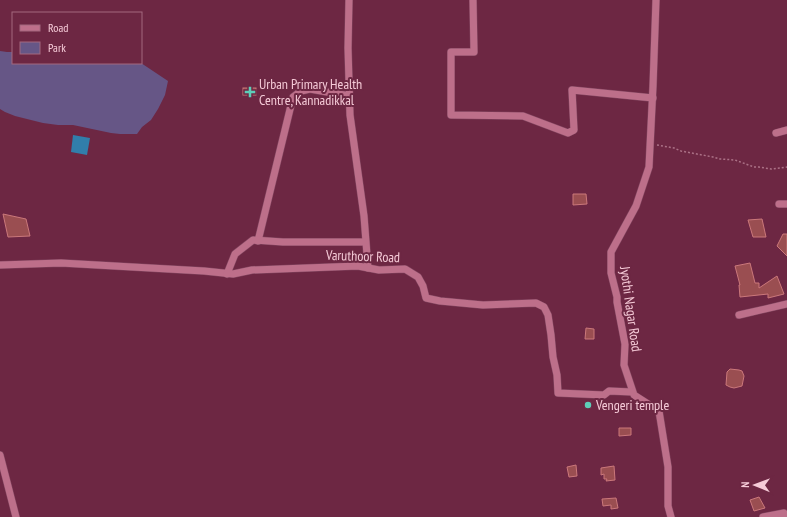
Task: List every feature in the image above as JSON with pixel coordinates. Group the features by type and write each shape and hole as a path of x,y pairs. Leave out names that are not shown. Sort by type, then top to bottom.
{"street":[{"path":"349,0 350,115 363,209 368,268"},
{"path":"473,0 474,52 451,52 451,115 523,116 568,133 574,130 572,90 652,98"},
{"name":"Jyothi Nagar Road","path":"632,392 624,365 625,344 617,302 618,297 611,273 612,252 636,206 649,168 656,0"},
{"path":"258,240 293,97 301,91 310,89 350,96"},
{"path":"776,133 787,130"},
{"path":"227,274 235,254 253,240 283,242 366,242"},
{"name":"Varuthoor Road","path":"0,265 60,263 204,271 227,274 252,270 358,266 379,270 404,269 418,277 423,286 426,298 483,306 536,303 544,306 548,315 557,375 558,393 604,395 609,391 632,392"},
{"path":"740,315 787,304"},
{"path":"632,392 634,395 659,411 668,467 668,506 671,517"},
{"path":"0,455 16,517"},
{"path":"763,517 784,513 785,517"}],"path":[{"path":"658,145 713,157 720,160 735,160 754,167 771,169 787,167"}],"green space":[{"path":"0,51 12,52 12,64 142,64 168,81 165,95 158,109 151,120 142,127 137,134 111,133 73,125 43,123 15,116 0,109"}],"water":[{"path":"73,135 90,138 87,155 71,152"}],"building":[{"path":"243,88 256,88 256,95 243,95"},
{"path":"573,194 586,194 587,204 573,205"},
{"path":"3,214 26,219 30,236 8,237"},
{"path":"762,219 766,237 753,237 748,220"},
{"path":"783,234 787,234 787,256 777,246"},
{"path":"750,263 755,283 759,283 759,288 777,276 784,294 768,298 768,294 740,297 740,285 735,266"},
{"path":"586,328 594,329 594,339 585,339"},
{"path":"730,369 742,371 744,376 742,386 734,388 726,385 727,372"},
{"path":"619,428 631,428 631,435 619,436"},
{"path":"576,465 577,476 569,477 567,467"},
{"path":"614,466 615,480 606,481 607,479 604,479 604,474 601,475 601,468"},
{"path":"759,497 765,508 754,511 750,500"},
{"path":"616,498 618,508 611,509 611,505 603,506 602,499"}],"place":[{"name":"Urban Primary Health Centre, Kannadikkal","path":"250,92"},
{"name":"Vengeri temple","path":"588,405"}]}
